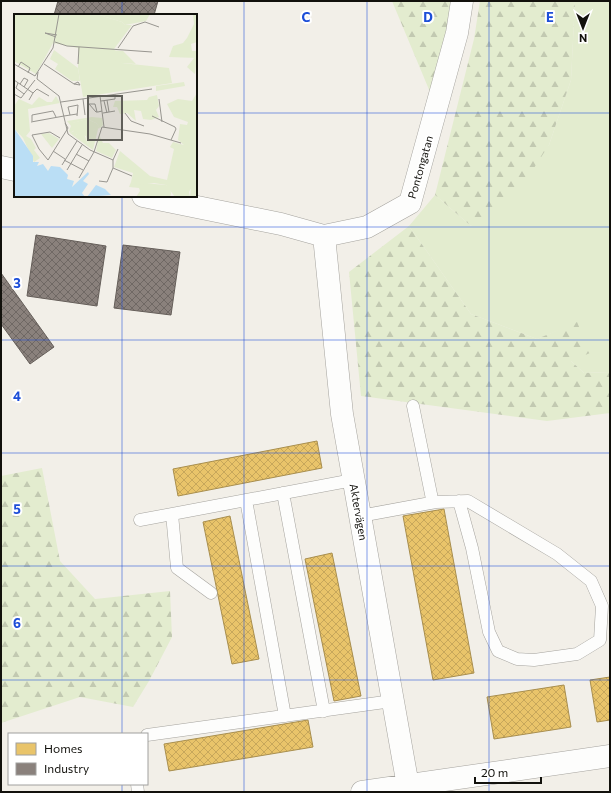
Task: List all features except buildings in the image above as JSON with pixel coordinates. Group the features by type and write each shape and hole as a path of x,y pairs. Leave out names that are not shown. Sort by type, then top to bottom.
{"street":[{"name":"Pontongatan","path":"148,197 281,224 324,236 367,227 410,203 457,34 462,1"},
{"path":"1,167 14,170"},
{"name":"Aktervägen","path":"324,236 342,414 408,786"},
{"path":"362,792 610,756"}],"lane":[{"path":"413,406 432,499"},
{"path":"140,520 353,480"},
{"path":"283,493 324,711"},
{"path":"246,500 284,716"},
{"path":"360,516 436,502 459,501 468,501 557,554 591,581 602,606 600,640 577,654 534,660 517,659 498,651 489,632 472,548 459,501"},
{"path":"172,514 177,568 211,593"},
{"path":"148,735 392,701"}],"green space":[{"path":"392,1 451,1 447,28 430,92"},
{"path":"480,1 575,1 571,80 549,145 519,191 471,226 435,195 474,39"},
{"path":"575,1 610,1 610,372 584,373 571,361 577,323 537,339 471,314 409,226 435,195 471,226 549,145 571,80"},
{"path":"409,226 471,314 537,339 577,322 590,353 571,361 584,373 610,372 610,413 547,421 361,396 349,272"},
{"path":"42,468 60,561 95,599 170,591 172,637 149,681 133,707 80,697 1,723 1,476"}]}
